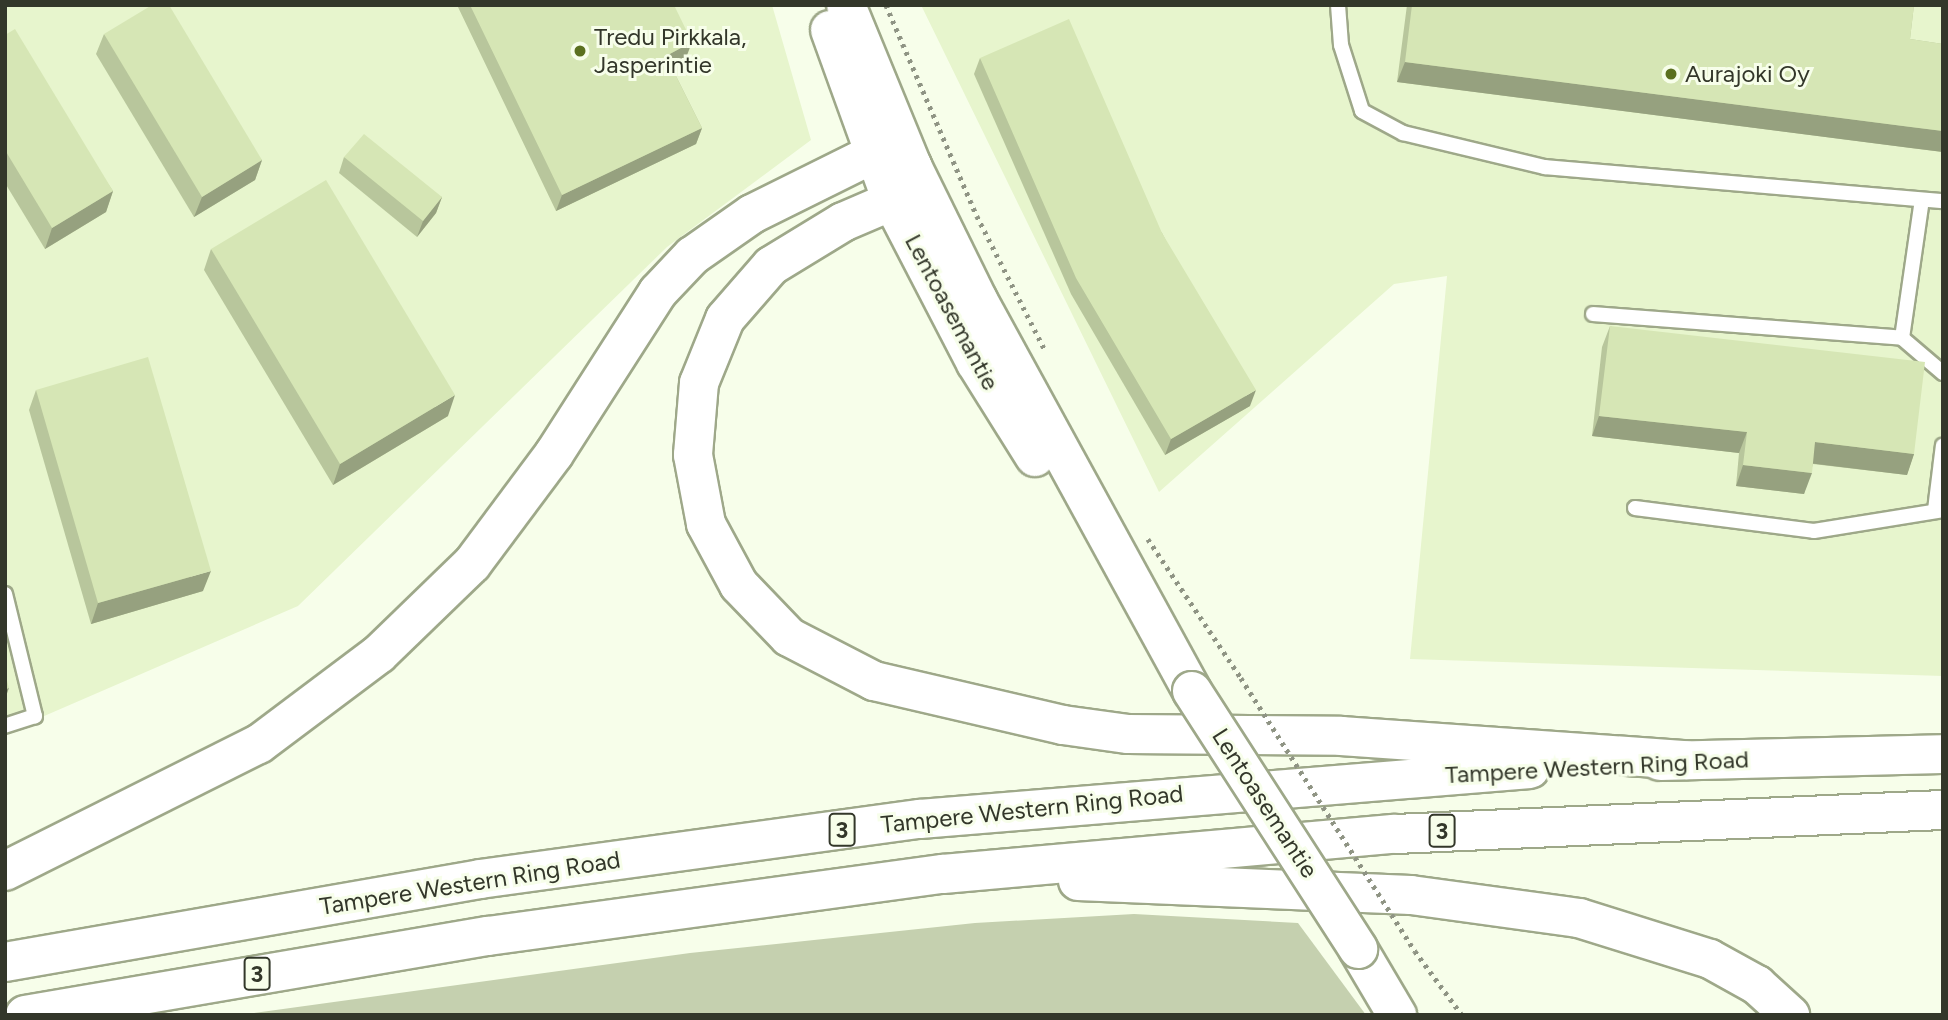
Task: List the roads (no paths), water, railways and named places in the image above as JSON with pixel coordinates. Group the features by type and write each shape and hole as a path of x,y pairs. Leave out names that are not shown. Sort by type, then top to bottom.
{"main road":[{"name":"Lentoasemantie","path":"822,5 892,201 976,363 1057,492 1133,592"},
{"name":"Lentoasemantie","path":"846,5 912,166 1133,592 1192,691 1358,949 1397,1015"},
{"path":"5,871 248,750 379,654 486,545 658,292 692,256 752,214 873,154 912,166 892,201 834,227 771,266 725,319 699,383 693,454 706,524 739,585 789,636 874,681 1063,725 1128,734 1341,736 1686,760"},
{"name":"Tampere Western Ring Road","path":"5,962 480,879 920,819 1383,778 1686,760 1943,754"},
{"name":"3","path":"25,1015 488,936 943,874 1395,834 1943,810"},
{"path":"943,874 1411,895 1579,918 1710,959 1758,985 1790,1015"}],"lane":[{"path":"1338,5 1346,67 1362,111 1404,132 1545,167 1943,201"},
{"path":"1902,338 1922,200"},
{"path":"1593,314 1902,338 1943,373"},
{"path":"1635,508 1814,531 1884,525 1939,510 1943,445"},
{"path":"5,594 35,716 5,726"}],"place":[{"name":"Tredu Pirkkala, Jasperintie","path":"580,51"},
{"name":"Aurajoki Oy","path":"1671,74"}]}
